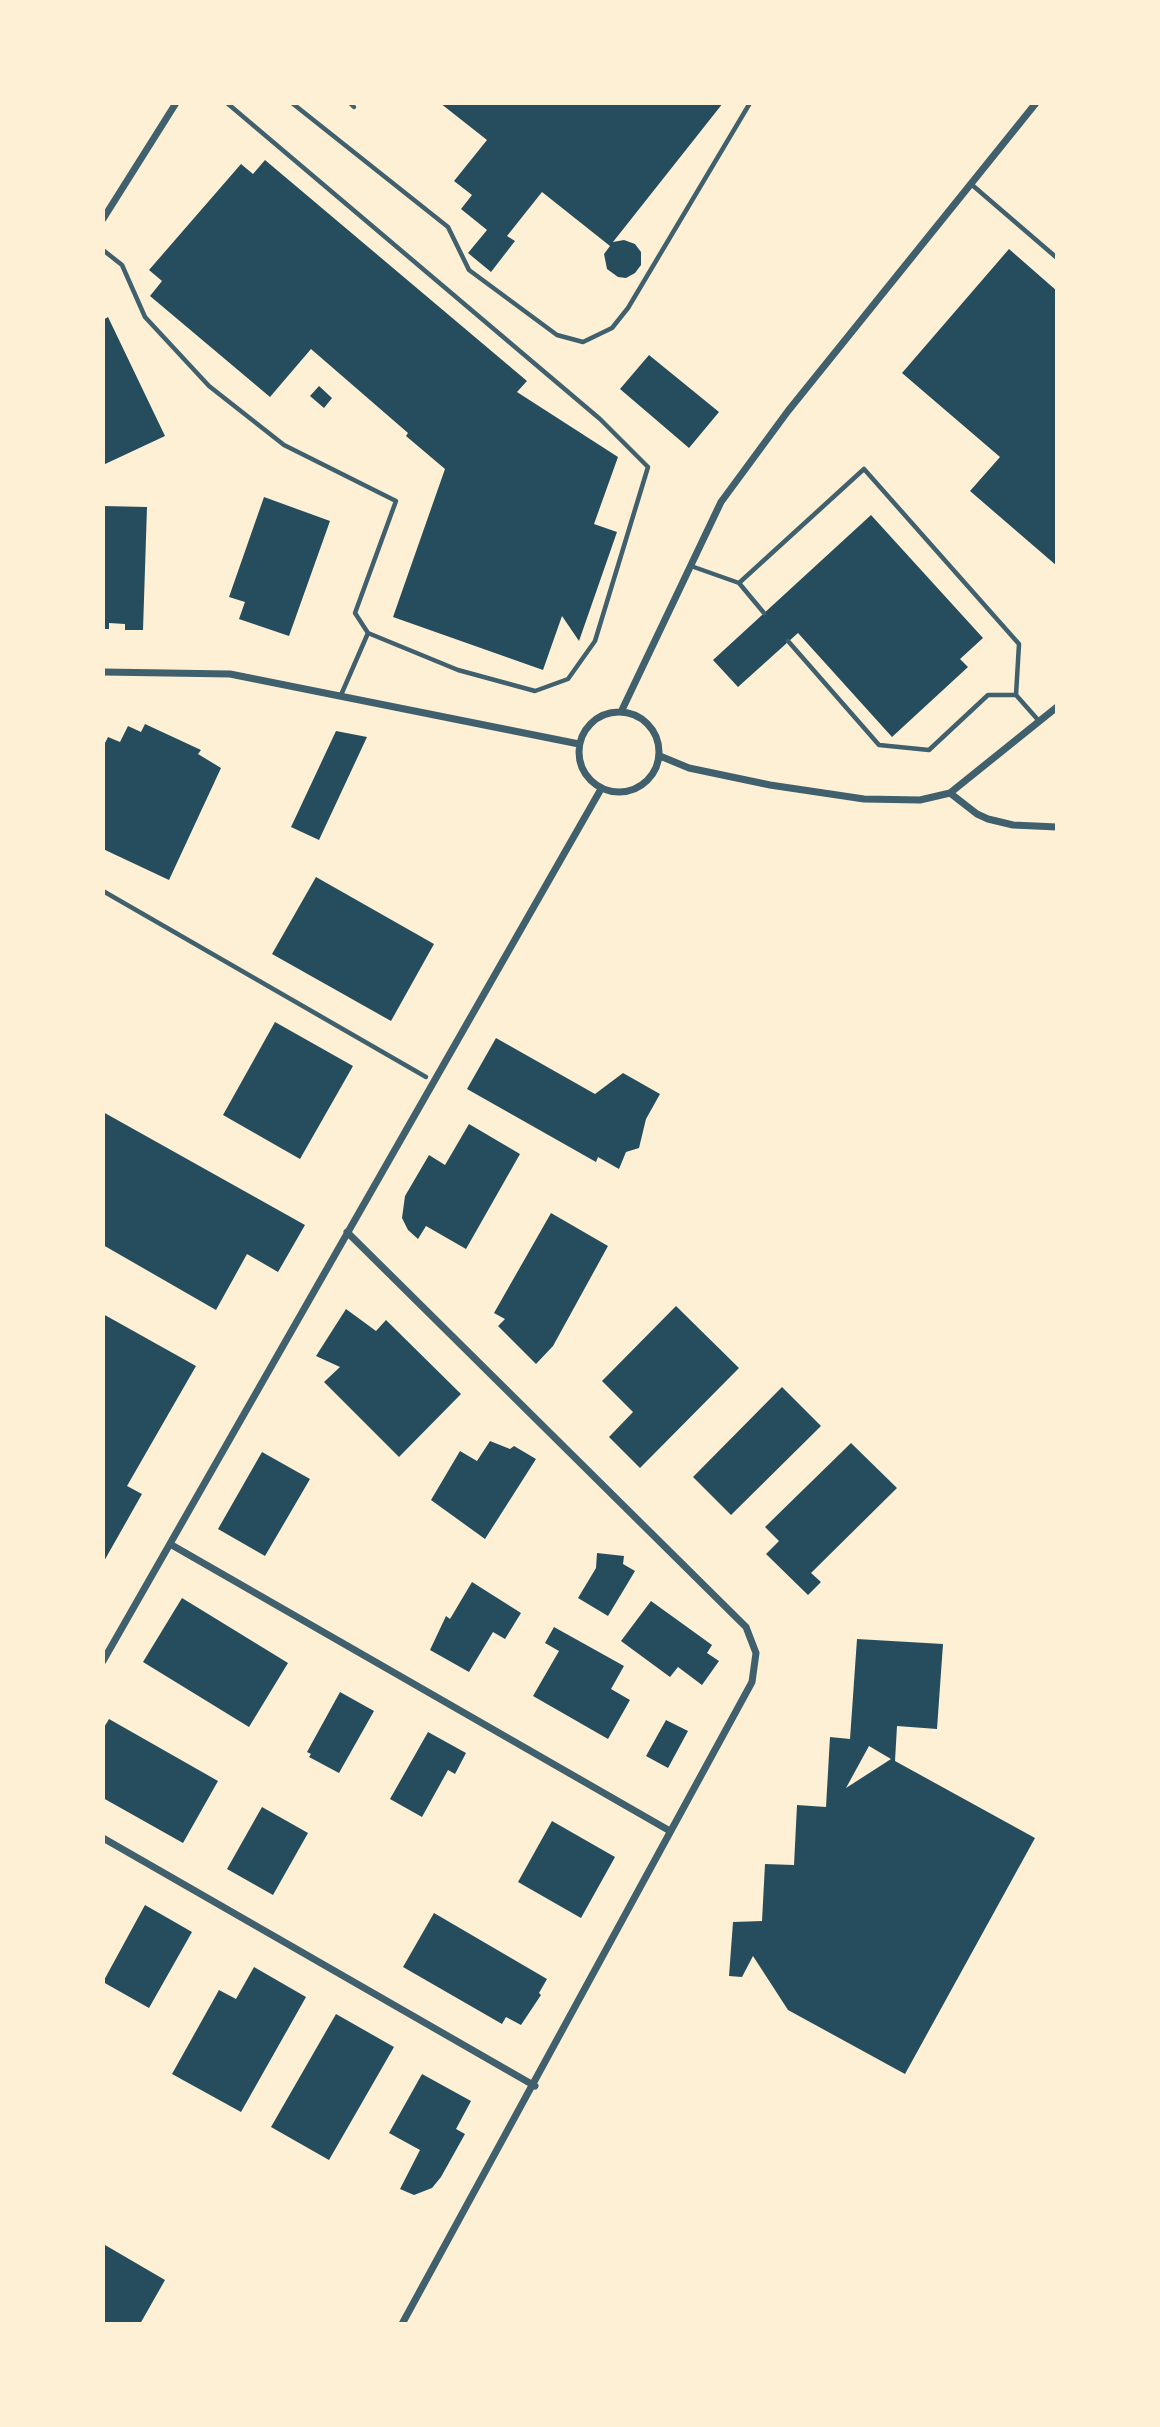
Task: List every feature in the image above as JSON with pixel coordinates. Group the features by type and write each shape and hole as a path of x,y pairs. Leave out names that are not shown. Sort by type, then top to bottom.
{"street":[{"path":"103,219 176,103"},
{"path":"621,712 722,502 788,411 1036,103"},
{"path":"103,672 230,674 579,744"},
{"path":"660,756 689,768 743,780 864,799 920,800 950,793 1057,708"},
{"path":"621,712 635,715 652,729 659,742 660,756 649,780 638,788 624,792 601,789 583,771 579,744 594,720 607,713 621,712"},
{"path":"103,1661 601,789"},
{"path":"950,793 988,819 1013,825 1057,827"},
{"path":"347,1232 746,1627 757,1653 752,1682 402,2324"},
{"path":"170,1544 670,1830"},
{"path":"103,1838 534,2085"}],"lane":[{"path":"103,250 122,265 145,317 209,386 284,445 396,501 355,612 368,633 458,670 535,691 568,679 596,641 648,467 600,419 227,103"},
{"path":"292,103 448,227 468,270 557,335 583,342 612,328 628,308 750,103"},
{"path":"971,184 1057,258"},
{"path":"738,583 864,468 1019,643 1016,695 1040,723"},
{"path":"691,566 738,583 764,613"},
{"path":"341,695 368,633"},
{"path":"788,641 879,745 929,750 988,695 1016,695"},
{"path":"103,891 426,1077"}],"building":[{"path":"440,103 723,103 613,242 624,240 635,244 641,252 641,265 635,273 626,278 618,277 607,269 604,254 610,246 542,192 507,236 515,241 491,272 468,253 487,230 461,209 472,195 454,181 487,140"},
{"path":"265,160 527,381 517,392 618,457 594,524 617,532 579,641 562,616 543,670 393,617 445,469 406,436 408,433 311,349 270,397 150,296 162,281 149,270 241,164 253,174"},
{"path":"1009,249 1057,291 1057,566 970,491 1000,457 902,373"},
{"path":"108,317 165,436 103,465 103,320"},
{"path":"649,355 719,412 689,448 620,389"},
{"path":"319,386 332,398 324,408 310,396"},
{"path":"264,497 330,521 289,636 239,619 245,602 229,597"},
{"path":"103,506 147,507 143,630 125,630 125,624 109,623 109,629 103,629"},
{"path":"871,515 983,638 960,659 968,667 892,737 798,633 738,687 713,660"},
{"path":"145,724 201,750 198,754 221,768 169,880 103,849 103,747 108,737 120,742 128,726 141,732"},
{"path":"336,731 367,737 319,840 291,827"},
{"path":"316,877 434,944 391,1021 272,954"},
{"path":"275,1022 353,1066 300,1159 223,1115"},
{"path":"496,1038 595,1094 623,1073 660,1094 646,1119 639,1148 626,1152 619,1169 598,1157 596,1162 467,1089"},
{"path":"103,1112 305,1225 278,1272 247,1254 216,1310 103,1245"},
{"path":"469,1124 520,1154 466,1249 426,1226 418,1239 408,1230 402,1218 405,1196 429,1155 445,1165"},
{"path":"551,1213 608,1246 553,1346 536,1364 498,1326 505,1319 494,1313"},
{"path":"676,1306 739,1368 640,1468 609,1437 633,1412 602,1381"},
{"path":"346,1309 376,1331 386,1320 461,1394 399,1457 324,1382 340,1367 316,1356"},
{"path":"103,1314 196,1366 127,1486 142,1494 103,1563"},
{"path":"782,1387 821,1426 731,1515 693,1477"},
{"path":"490,1441 510,1449 514,1446 536,1459 485,1539 431,1500 460,1451 477,1461"},
{"path":"851,1443 897,1488 811,1573 821,1582 808,1595 766,1554 779,1541 765,1527"},
{"path":"262,1452 310,1479 265,1556 218,1529"},
{"path":"597,1553 624,1556 623,1564 635,1571 608,1616 578,1598 596,1568"},
{"path":"472,1582 521,1613 505,1639 493,1632 469,1672 430,1650 446,1616 450,1619"},
{"path":"182,1598 288,1663 249,1727 143,1662"},
{"path":"651,1601 712,1645 707,1653 719,1661 702,1685 678,1667 670,1677 621,1641"},
{"path":"554,1627 624,1666 611,1689 630,1700 608,1739 533,1696 559,1651 545,1643"},
{"path":"857,1639 943,1644 937,1729 897,1726 895,1761 1035,1838 905,2074 788,2010 753,1956 742,1977 729,1976 733,1922 762,1921 765,1864 794,1865 797,1805 826,1807 830,1737 850,1739","holes":["869,1746 891,1759 846,1788"]},
{"path":"340,1692 374,1711 339,1773 309,1757 311,1754 307,1752"},
{"path":"109,1719 218,1781 183,1843 103,1798 103,1729"},
{"path":"666,1720 688,1731 668,1768 646,1756"},
{"path":"428,1732 466,1753 455,1774 448,1770 422,1817 390,1799"},
{"path":"262,1807 308,1833 273,1895 227,1869"},
{"path":"552,1821 615,1857 581,1918 518,1882"},
{"path":"145,1905 192,1932 149,2008 103,1982"},
{"path":"434,1913 547,1979 539,1993 541,1995 521,2025 506,2017 502,2024 403,1967"},
{"path":"254,1967 306,1997 241,2112 172,2074 219,1990 236,1999"},
{"path":"336,2014 394,2047 329,2160 271,2127"},
{"path":"422,2074 471,2101 456,2129 465,2134 441,2177 432,2188 414,2195 400,2189 420,2150 389,2133"},
{"path":"105,2245 165,2280 140,2324 103,2324"}]}
